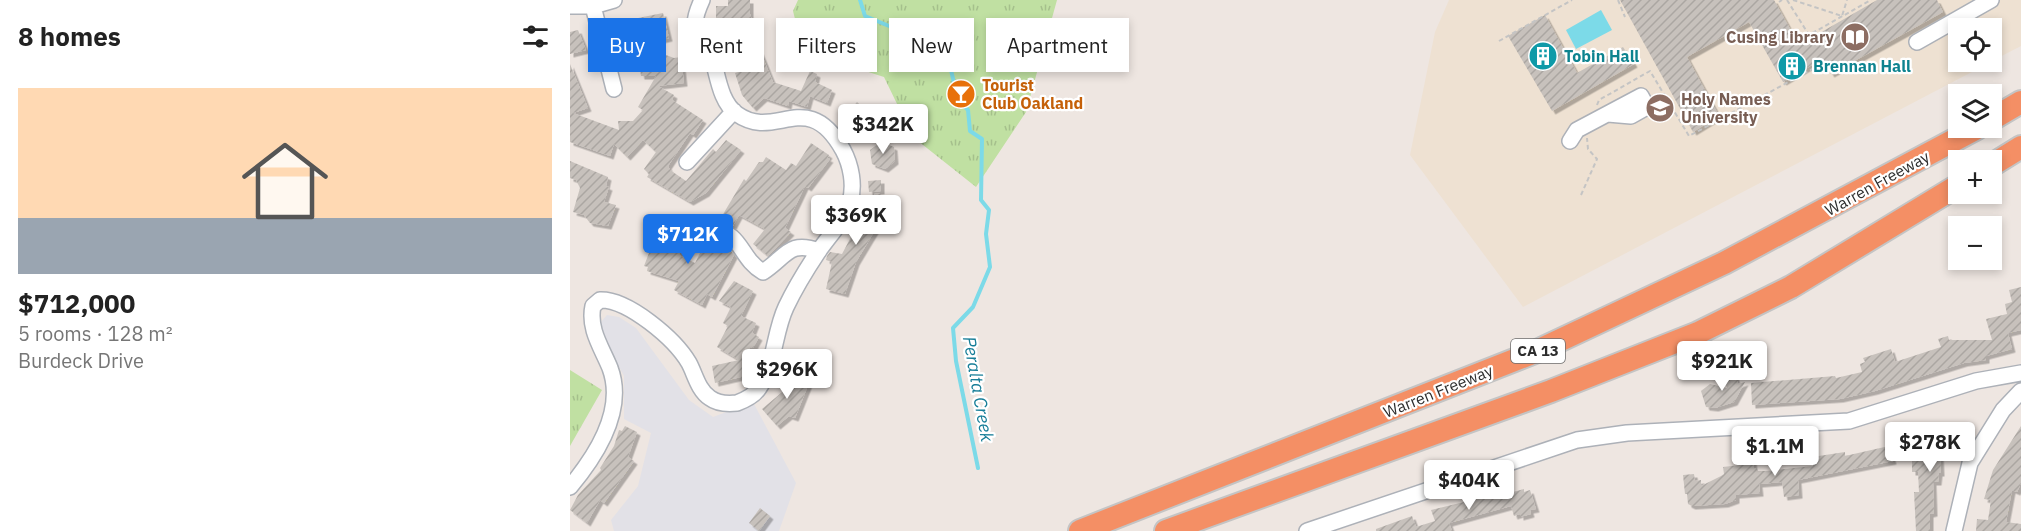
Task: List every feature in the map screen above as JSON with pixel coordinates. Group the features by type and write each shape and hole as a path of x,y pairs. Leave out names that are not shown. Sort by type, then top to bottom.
{"highway":[{"path":"2002,113 2021,102"},
{"name":"Warren Freeway","path":"1080,531 1535,352 1735,258 1958,138"},
{"path":"2002,159 2021,147"},
{"name":"CA 13","path":"1166,531 1551,391 1698,333 1791,287 1948,192"}],"street":[{"path":"570,6 593,6 614,0"},
{"path":"570,487 601,444 616,394 611,371 593,328 593,306 600,300 623,304 676,345 703,392 711,400 737,403 759,389 766,372 778,323 794,289 840,222 850,202 852,181 848,160 833,132 815,119 805,117 760,122 748,119 734,111 722,94 711,53 696,32 695,16 702,0"},
{"path":"1917,42 1991,0"},
{"path":"593,6 614,89"},
{"path":"687,162 734,111"},
{"path":"1570,141 1577,130 1608,114"},
{"path":"712,229 724,230 736,239 752,266 763,272 791,248 802,245 819,251"},
{"path":"1307,531 1577,441 1627,433 1849,421 1976,381 2021,373"},
{"path":"1954,531 1970,463 2003,410 2021,391"}],"path":[{"path":"1498,41 1572,0"},
{"path":"1618,0 1625,17"},
{"path":"1787,0 1809,34 1871,0"},
{"path":"1793,0 1842,16"},
{"path":"1842,16 1847,0"},
{"path":"1581,195 1597,159 1588,149 1587,139 1599,99 1650,71 1689,136 1816,67"}],"shaded area":[{"name":"Holy Names University","path":"1449,0 2021,0 2021,46 2002,56 2002,18 1948,18 1948,72 1972,72 1523,307 1410,155 1435,32"},
{"path":"607,315 619,317 636,328 689,400 713,417 753,402 796,483 779,531 614,531 611,520 638,486 651,433 624,419 624,376 600,332 600,323"}],"green space":[{"path":"798,0 1057,0 1052,18 986,18 986,72 1037,72 1026,112 976,187 913,137 884,77 868,72 877,72 877,18 795,18 793,11"},
{"path":"570,370 602,390 570,446"}],"water":[{"path":"1601,10 1612,30 1576,49 1566,30"}],"building":[{"path":"728,0 750,0 751,18 716,18 716,6 728,6"},
{"name":"Brennan Hall","path":"1620,0 1774,0 1799,45 1877,0 1937,0 1943,12 1831,74 1822,59 1783,82 1749,22 1687,57 1719,116 1693,132"},
{"path":"663,13 664,18 638,18"},
{"name":"Tobin Hall","path":"1545,15 1577,73 1623,47 1634,64 1552,111 1508,36"},
{"path":"578,30 586,50 570,54 570,32"},
{"path":"666,55 678,57 678,72 683,72 684,83 658,86 674,95 672,100 703,120 693,135 690,133 668,166 670,170 686,181 713,149 716,152 726,140 741,150 706,193 690,202 647,177 649,174 644,169 656,152 643,140 627,157 614,144 610,156 570,142 570,64 588,108 573,113 619,130 618,121 633,121 643,110 638,107 656,76 641,76 640,72 666,72"},
{"path":"764,60 773,82 801,91 810,72 812,72 817,74 815,82 832,90 827,103 810,96 807,107 789,101 788,106 764,98 753,108 742,95 735,73 764,72"},
{"path":"857,102 867,111 863,115 867,119 859,128 845,116"},
{"path":"881,142 894,147 895,161 885,169 872,164 870,150"},
{"path":"811,143 829,155 827,158 830,159 808,188 805,186 785,228 791,232 768,256 753,244 765,229 739,215 733,226 719,221 744,179 746,181 759,162 763,162 766,157 786,170 791,163 796,166"},
{"path":"570,161 608,177 606,186 609,187 604,202 616,205 608,226 590,223 584,215 573,212 580,188 576,180 570,178"},
{"path":"881,180 881,191 869,192 868,181"},
{"path":"875,193 890,196 892,202 856,262 845,294 826,289 832,262 826,260 827,256 830,252 842,254 861,218 866,221 873,209"},
{"path":"658,222 672,227 667,243 682,248 679,255 695,263 707,239 717,244 719,241 725,244 734,255 712,297 707,294 702,305 674,290 679,281 647,271 648,267 644,266 649,253 646,252"},
{"path":"734,281 753,291 741,316 756,323 752,333 759,337 753,348 750,347 741,377 715,383 712,366 739,360 717,347 728,326 723,323 731,307 719,301"},
{"path":"2021,287 2021,330 2008,333 2012,349 1986,356 1986,360 1964,363 1875,391 1840,399 1752,405 1751,383 1835,376 1836,378 1862,372 1860,364 1865,362 1863,358 1891,349 1895,362 1941,347 1938,339 1948,336 1949,340 1992,340 1986,319 2007,314 2005,304 2012,302 2009,290"},
{"path":"1734,372 1738,384 1745,382 1734,402 1715,408 1706,407 1701,391 1710,384 1727,388 1723,376"},
{"path":"783,374 809,383 795,418 789,416 777,426 762,409 787,388 778,386"},
{"path":"1953,424 1952,451 1940,452 1941,473 1939,473 1938,482 1933,482 1934,513 1930,514 1930,531 1916,531 1914,492 1919,492 1918,472 1912,472 1912,460 1928,456 1928,425"},
{"path":"625,426 637,432 628,457 634,461 604,503 600,500 587,523 570,510 578,495 601,470 600,468 614,446 619,430 622,431"},
{"path":"2021,426 2021,483 2017,492 2012,490 2006,522 2021,524 2021,531 1976,531 1977,519 1988,520 1991,500 1984,499 1993,470"},
{"path":"1889,446 1893,461 1798,480 1799,495 1784,497 1782,482 1759,484 1760,493 1736,495 1736,500 1725,504 1692,506 1688,504 1687,494 1685,494 1683,475 1694,474 1695,481 1701,480 1701,486 1724,474 1723,467 1740,465 1740,461 1753,459 1754,468 1758,471 1767,471 1813,466 1812,457 1845,452 1845,456"},
{"path":"1524,489 1524,492 1530,490 1536,509 1530,510 1531,514 1514,516 1511,506 1449,523 1452,531 1376,531 1376,529 1412,516 1416,527 1435,521 1431,510 1464,502 1467,495 1501,491 1502,495"},
{"path":"760,508 770,516 759,531 749,523"}],"waterway":[{"name":"Peralta Creek","path":"860,0 865,16 889,26 899,25 930,35 951,70 958,100 968,110 970,131 982,139 981,200 989,210 986,234 990,267 973,307 953,328 956,361 978,468"}],"place":[{"name":"Cusing Library","path":"1855,37"},
{"name":"Tobin Hall","path":"1543,56"},
{"name":"Brennan Hall","path":"1792,66"},
{"name":"Tourist Club Oakland","path":"961,94"},
{"name":"Holy Names University","path":"1660,108"}]}
